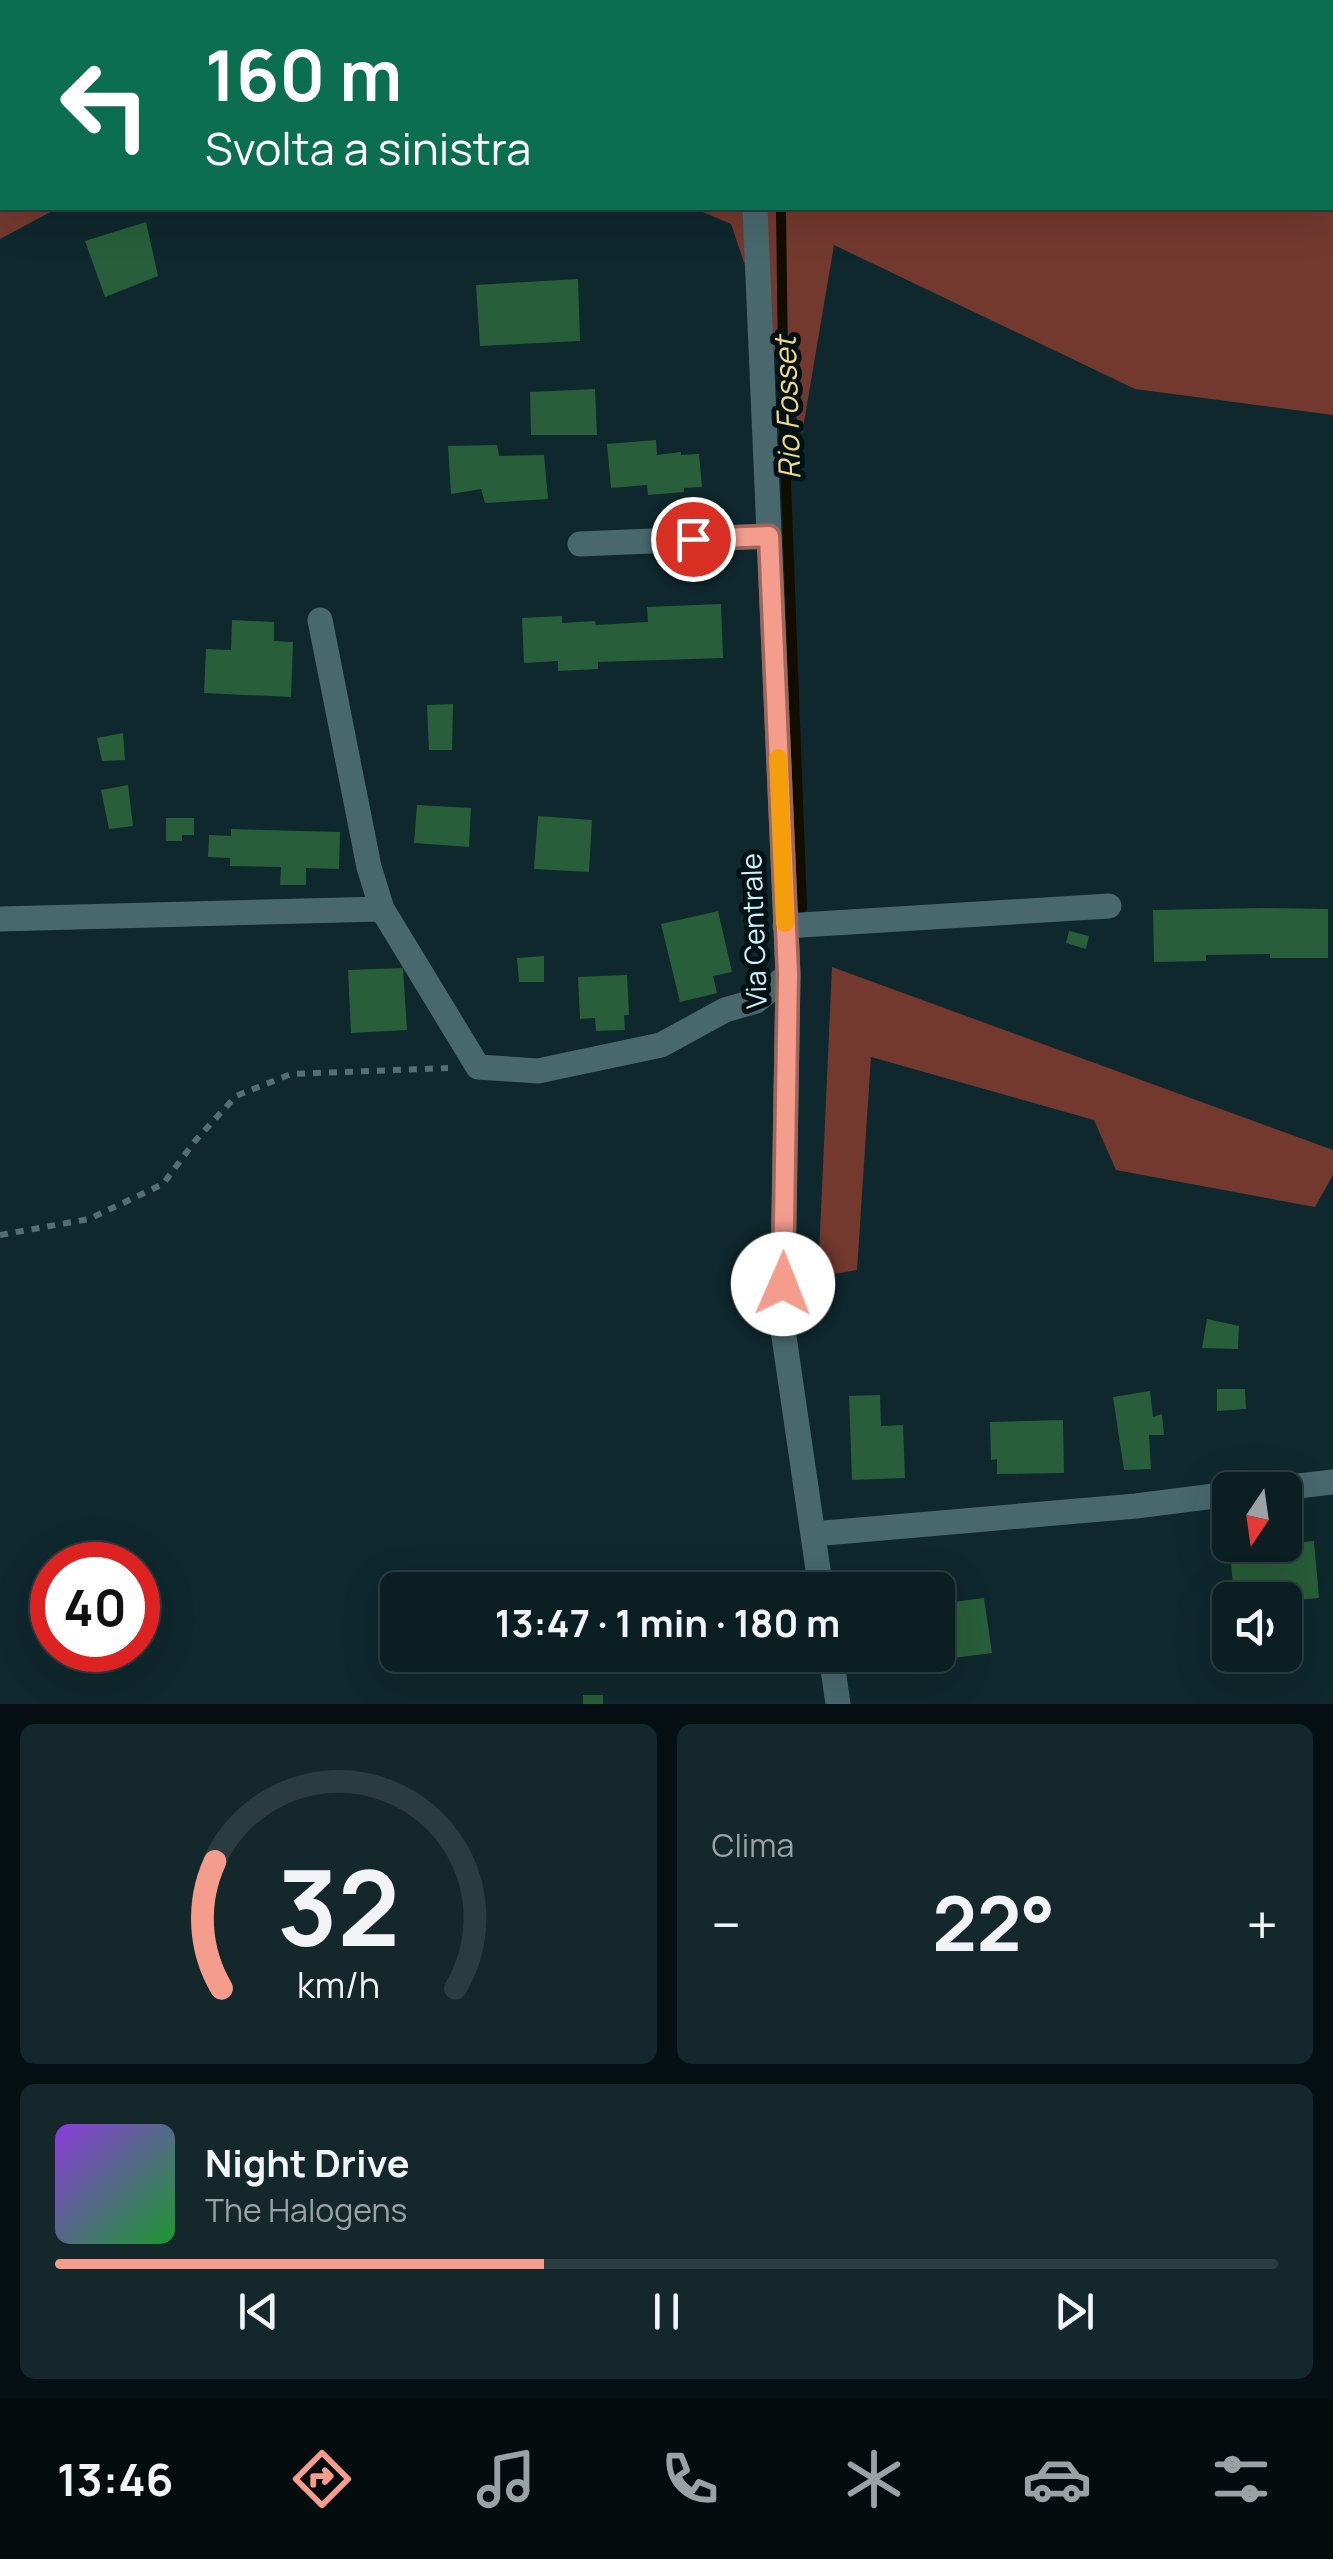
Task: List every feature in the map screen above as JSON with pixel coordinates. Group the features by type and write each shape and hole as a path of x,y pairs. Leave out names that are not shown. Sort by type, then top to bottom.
{"street":[{"name":"Via Centrale","path":"755,210 788,974 782,1323 819,1572"},
{"path":"580,544 769,536"},
{"path":"320,620 369,868 382,909 478,1067 538,1071 661,1044 725,1010 756,1001 788,974"},
{"path":"785,926 1109,906"},
{"path":"0,919 382,909"},
{"path":"1302,1486 1333,1482"},
{"path":"813,1534 1212,1496"},
{"path":"833,1672 838,1704"}],"path":[{"path":"0,1235 89,1219 164,1184 236,1096 290,1074 478,1067"}],"shaded area":[{"path":"0,210 54,210 0,239"},
{"path":"698,210 1333,210 1333,415 1135,389 834,245 802,434 731,224"},
{"path":"832,967 1333,1150 1333,1175 1315,1207 1116,1170 1094,1120 871,1057 857,1270 818,1277"}],"building":[{"path":"146,222 158,276 105,297 85,241"},
{"path":"578,279 580,341 480,346 476,285"},
{"path":"595,389 597,435 531,435 530,392"},
{"path":"656,440 657,455 699,454 702,487 648,495 647,485 611,488 607,444"},
{"path":"497,445 499,456 544,455 548,499 485,503 481,489 451,494 448,446"},
{"path":"721,604 723,658 598,662 598,669 558,671 558,661 524,663 522,618 562,616 562,623 595,621 596,625 648,622 647,607"},
{"path":"232,620 274,622 274,641 293,642 291,697 204,693 206,649 231,650"},
{"path":"453,704 452,750 429,750 427,705"},
{"path":"123,733 125,760 102,761 97,738"},
{"path":"128,785 133,826 109,829 101,790"},
{"path":"417,805 471,808 469,847 414,843"},
{"path":"538,816 592,820 589,872 534,869"},
{"path":"166,818 194,818 194,835 182,835 182,841 166,841"},
{"path":"231,829 340,832 339,869 306,868 306,885 280,885 281,867 230,866 230,858 208,857 209,835 231,836"},
{"path":"1328,909 1328,958 1206,955 1206,961 1154,962 1153,910"},
{"path":"718,911 732,972 713,976 717,993 680,1002 661,924"},
{"path":"1069,931 1089,936 1086,949 1066,943"},
{"path":"544,956 544,982 519,982 517,958"},
{"path":"403,968 407,1030 351,1033 348,970"},
{"path":"627,975 629,1015 624,1015 625,1030 596,1031 595,1018 580,1019 578,977"},
{"path":"1207,1319 1239,1326 1238,1349 1202,1348"},
{"path":"1217,1389 1245,1389 1246,1409 1217,1411"},
{"path":"1150,1391 1153,1417 1162,1414 1164,1435 1149,1435 1151,1469 1124,1470 1113,1397"},
{"path":"880,1395 881,1426 903,1425 905,1478 852,1480 849,1396"},
{"path":"1063,1420 1064,1473 997,1474 997,1459 991,1460 990,1422"},
{"path":"1314,1541 1319,1598 1302,1600 1302,1582 1233,1582 1231,1562 1302,1562 1302,1542"},
{"path":"984,1598 992,1653 955,1658 955,1602"},
{"path":"583,1695 603,1695 603,1704 583,1704"}],"waterway":[{"name":"Rio Fosset","path":"782,210 784,431 802,908"}],"slow traffic":[{"path":"778,758 785,923"}],"route":[{"path":"693,539 769,536 788,974 783,1284"}]}
